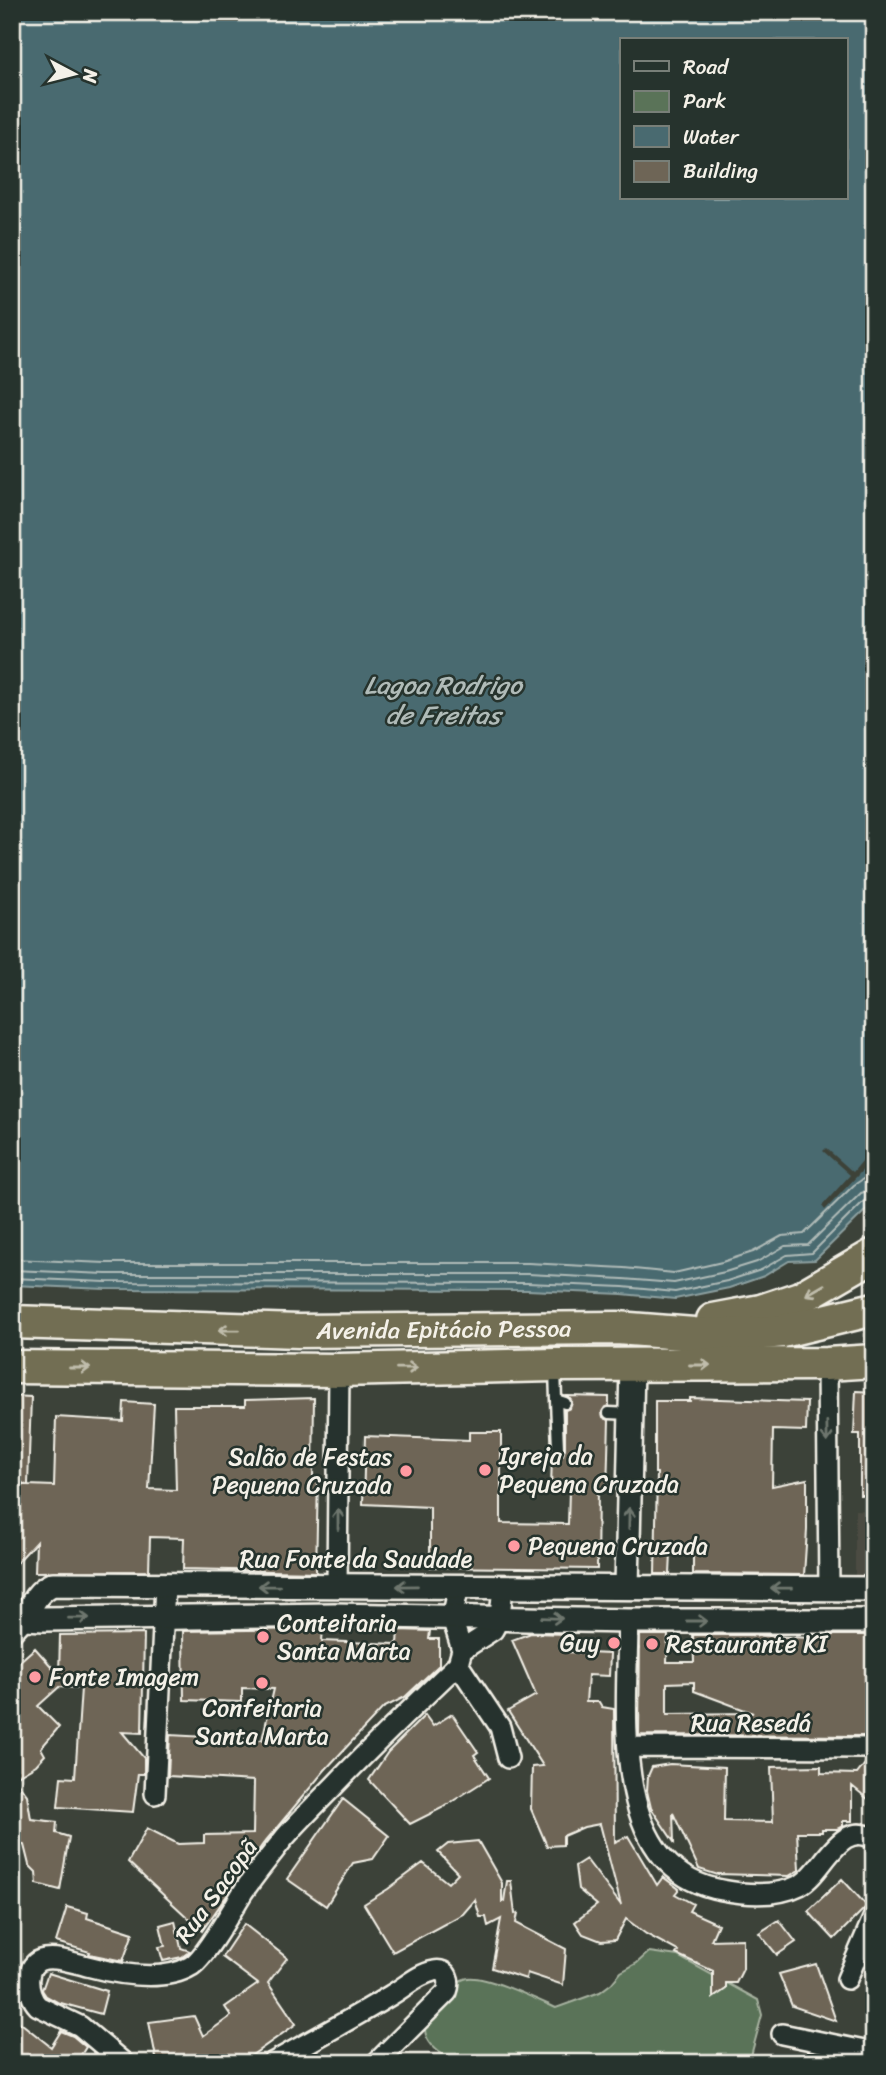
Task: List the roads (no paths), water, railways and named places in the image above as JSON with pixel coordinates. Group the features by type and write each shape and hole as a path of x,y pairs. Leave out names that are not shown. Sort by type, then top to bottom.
{"highway":[{"path":"617,1328 709,1320 761,1311 800,1298 874,1255"},
{"name":"Avenida Epitácio Pessoa","path":"12,1322 298,1331 617,1328 694,1334 765,1334 874,1309"},
{"name":"Avenida Epitácio Pessoa","path":"12,1367 339,1370 827,1364 874,1361"}],"street":[{"path":"827,1364 829,1588"},
{"path":"627,1587 620,1413 632,1366"},
{"path":"337,1587 339,1370"},
{"name":"Rua Fonte da Saudade","path":"16,1621 43,1589 53,1584 874,1589"},
{"path":"156,1794 165,1585"},
{"path":"459,1586 452,1618 460,1657 500,1727 508,1758"},
{"path":"500,1617 503,1586"},
{"name":"Rua Fonte da Saudade","path":"16,1621 164,1616 334,1615 628,1621 874,1621"},
{"name":"Rua Sacopã","path":"124,2063 80,2026 33,2001 29,1978 34,1965 43,1959 54,1958 140,1976 192,1966 286,1836 460,1657 494,1630 500,1617"},
{"path":"628,1621 628,1747 634,1797 652,1842 669,1865 707,1888 746,1895 780,1892 803,1883 813,1875 834,1847 848,1837 861,1835 874,1839"},
{"name":"Rua Resedá","path":"628,1747 874,1748"},
{"path":"847,1979 874,1916"},
{"path":"272,2063 416,1978 436,1970 443,1971 448,1975 447,1992 376,2063"},
{"path":"782,2034 874,2053"}],"lane":[{"path":"555,1366 560,1401 558,1448"}],"water":[{"name":"Lagoa Rodrigo de Freitas","path":"12,12 874,12 874,1202 815,1260 789,1261 764,1276 729,1288 675,1299 527,1290 106,1289 12,1285"}],"place":[{"name":"Igreja da Pequena Cruzada","path":"485,1470"},
{"name":"Salão de Festas Pequena Cruzada","path":"406,1471"},
{"name":"Pequena Cruzada","path":"514,1546"},
{"name":"Conteitaria Santa Marta","path":"263,1637"},
{"name":"Guy","path":"614,1643"},
{"name":"Restaurante KI","path":"652,1644"},
{"name":"Fonte Imagem","path":"35,1677"},
{"name":"Confeitaria Santa Marta","path":"262,1683"}]}
